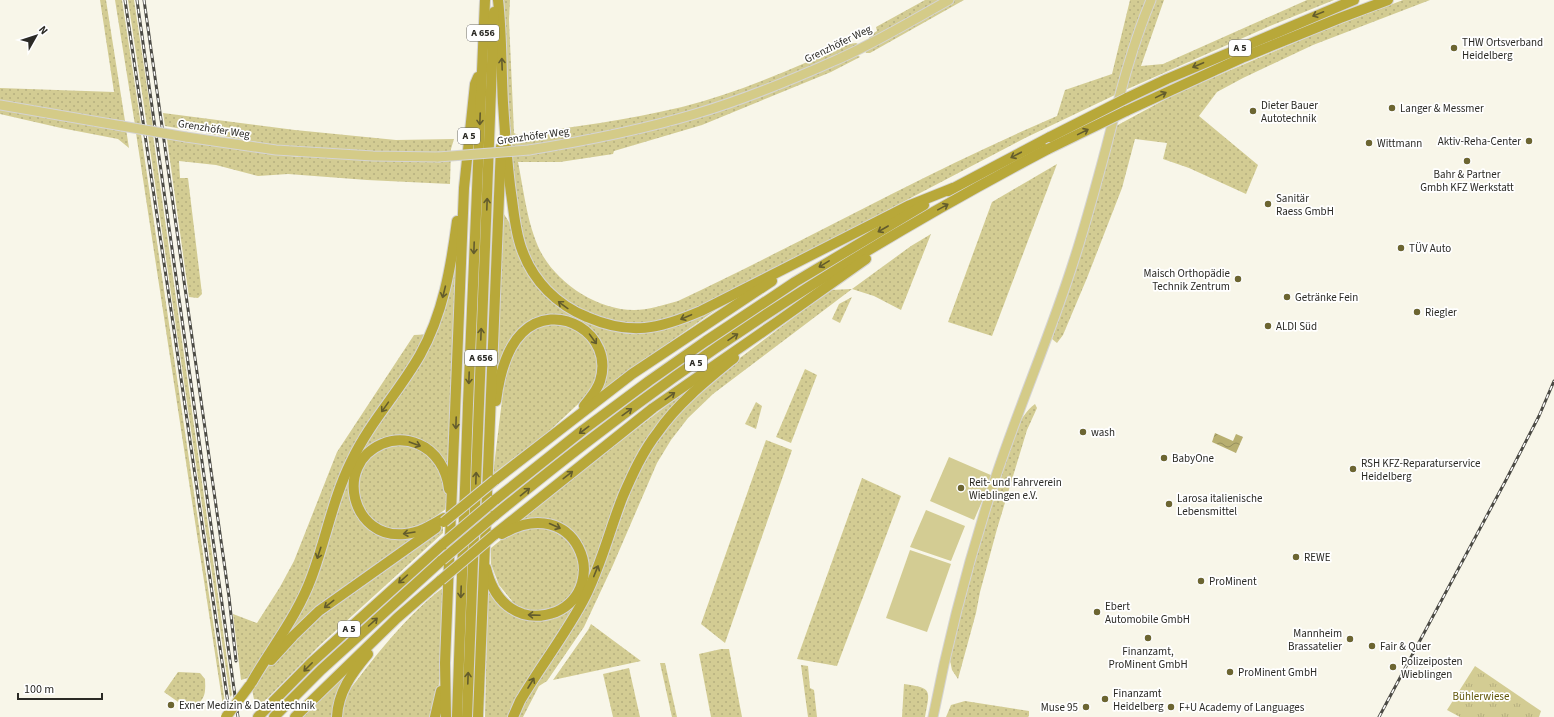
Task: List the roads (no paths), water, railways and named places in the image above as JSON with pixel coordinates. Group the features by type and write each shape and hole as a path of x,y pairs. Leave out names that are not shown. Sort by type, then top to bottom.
{"highway":[{"name":"A 656","path":"457,717 484,0"},
{"name":"A 656","path":"496,0 501,25 503,103 509,178 516,231 522,250 531,269 542,286 566,307 609,326 625,328 658,326 676,321 701,311 820,251"},
{"name":"A 656","path":"467,717 496,0"},
{"name":"A 5","path":"258,717 311,663 443,544 495,500 583,430 650,381 706,341 795,282 953,188 1127,98 1354,0"},
{"name":"A 5","path":"274,717 321,670 442,560 591,438 726,342 808,288 909,226 1048,149 1126,111 1244,57 1388,0"},
{"name":"A 5","path":"226,717 251,683 299,606 312,576 338,493 351,461 371,427 420,355 439,312 454,246 461,198 464,188 474,84 482,66"},
{"name":"A 656","path":"489,438 503,103"},
{"path":"446,717 446,663 455,510 464,188"},
{"path":"455,510 446,475 436,458 425,448 410,441 394,440 379,446 363,459 355,475 354,497 361,513 371,524 387,533 405,534 425,529 444,520 632,374 738,302 820,251 908,206 953,188"},
{"name":"A 5","path":"494,537 653,408 863,260 893,241 909,226"},
{"path":"478,717 489,438 493,428 501,374 508,354 517,339 539,322 553,319 567,321 586,331 598,347 602,368 600,382 594,394 558,432"},
{"name":"A 5","path":"513,717 528,688 583,600 596,573 632,476 642,455 658,431 699,387 777,322"},
{"name":"A 5","path":"251,683 293,636 319,612 444,520"},
{"path":"295,717 397,618 481,546 508,530 529,522 543,522 562,530 572,539 582,557 583,578 578,591 565,606 553,613 539,616 519,613 507,606 498,596 488,576 484,557"},
{"path":"337,717 339,700 345,684 397,618"},
{"path":"435,717 446,663"}],"main road":[{"name":"Grenzhöfer Weg","path":"0,105 186,137 276,150 374,156 438,157 529,150 579,142 649,126 695,114 774,87 848,54 949,0"},
{"path":"933,717 955,613 979,529 1016,418 1047,340 1074,260 1122,87 1144,17 1151,0"}],"water":[{"path":"1215,433 1233,441 1236,434 1243,437 1236,453 1212,442"}],"railway":[{"path":"125,0 230,717"},
{"path":"137,0 238,717"},
{"path":"144,0 229,597 236,661"},
{"path":"1379,717 1506,480 1539,416 1554,381"}],"place":[{"name":"THW Ortsverband Heidelberg","path":"1454,48"},
{"name":"Langer & Messmer","path":"1392,108"},
{"name":"Dieter Bauer Autotechnik","path":"1253,111"},
{"name":"Aktiv-Reha-Center","path":"1529,141"},
{"name":"Wittmann","path":"1369,143"},
{"name":"Bahr & Partner Gmbh KFZ Werkstatt","path":"1467,161"},
{"name":"Sanitär Raess GmbH","path":"1268,204"},
{"name":"TÜV Auto","path":"1401,248"},
{"name":"Maisch Orthopädie Technik Zentrum","path":"1238,279"},
{"name":"Getränke Fein","path":"1287,297"},
{"name":"Riegler","path":"1417,312"},
{"name":"ALDI Süd","path":"1268,326"},
{"name":"wash","path":"1083,432"},
{"name":"BabyOne","path":"1164,458"},
{"name":"RSH KFZ-Reparaturservice Heidelberg","path":"1353,469"},
{"name":"Reit- und Fahrverein Wieblingen e.V.","path":"961,488"},
{"name":"Larosa italienische Lebensmittel","path":"1169,504"},
{"name":"REWE","path":"1296,557"},
{"name":"ProMinent","path":"1201,581"},
{"name":"Ebert Automobile GmbH","path":"1097,612"},
{"name":"Finanzamt, ProMinent GmbH","path":"1148,638"},
{"name":"Mannheim Brassatelier","path":"1350,639"},
{"name":"Fair & Quer","path":"1372,646"},
{"name":"Polizeiposten Wieblingen","path":"1393,667"},
{"name":"ProMinent GmbH","path":"1230,672"},
{"name":"Finanzamt Heidelberg","path":"1105,699"},
{"name":"Exner Medizin & Datentechnik","path":"171,705"},
{"name":"Muse 95","path":"1086,707"},
{"name":"F+U Academy of Languages","path":"1171,707"}],"park label":[{"name":"Bühlerwiese","path":"1481,696"}]}
